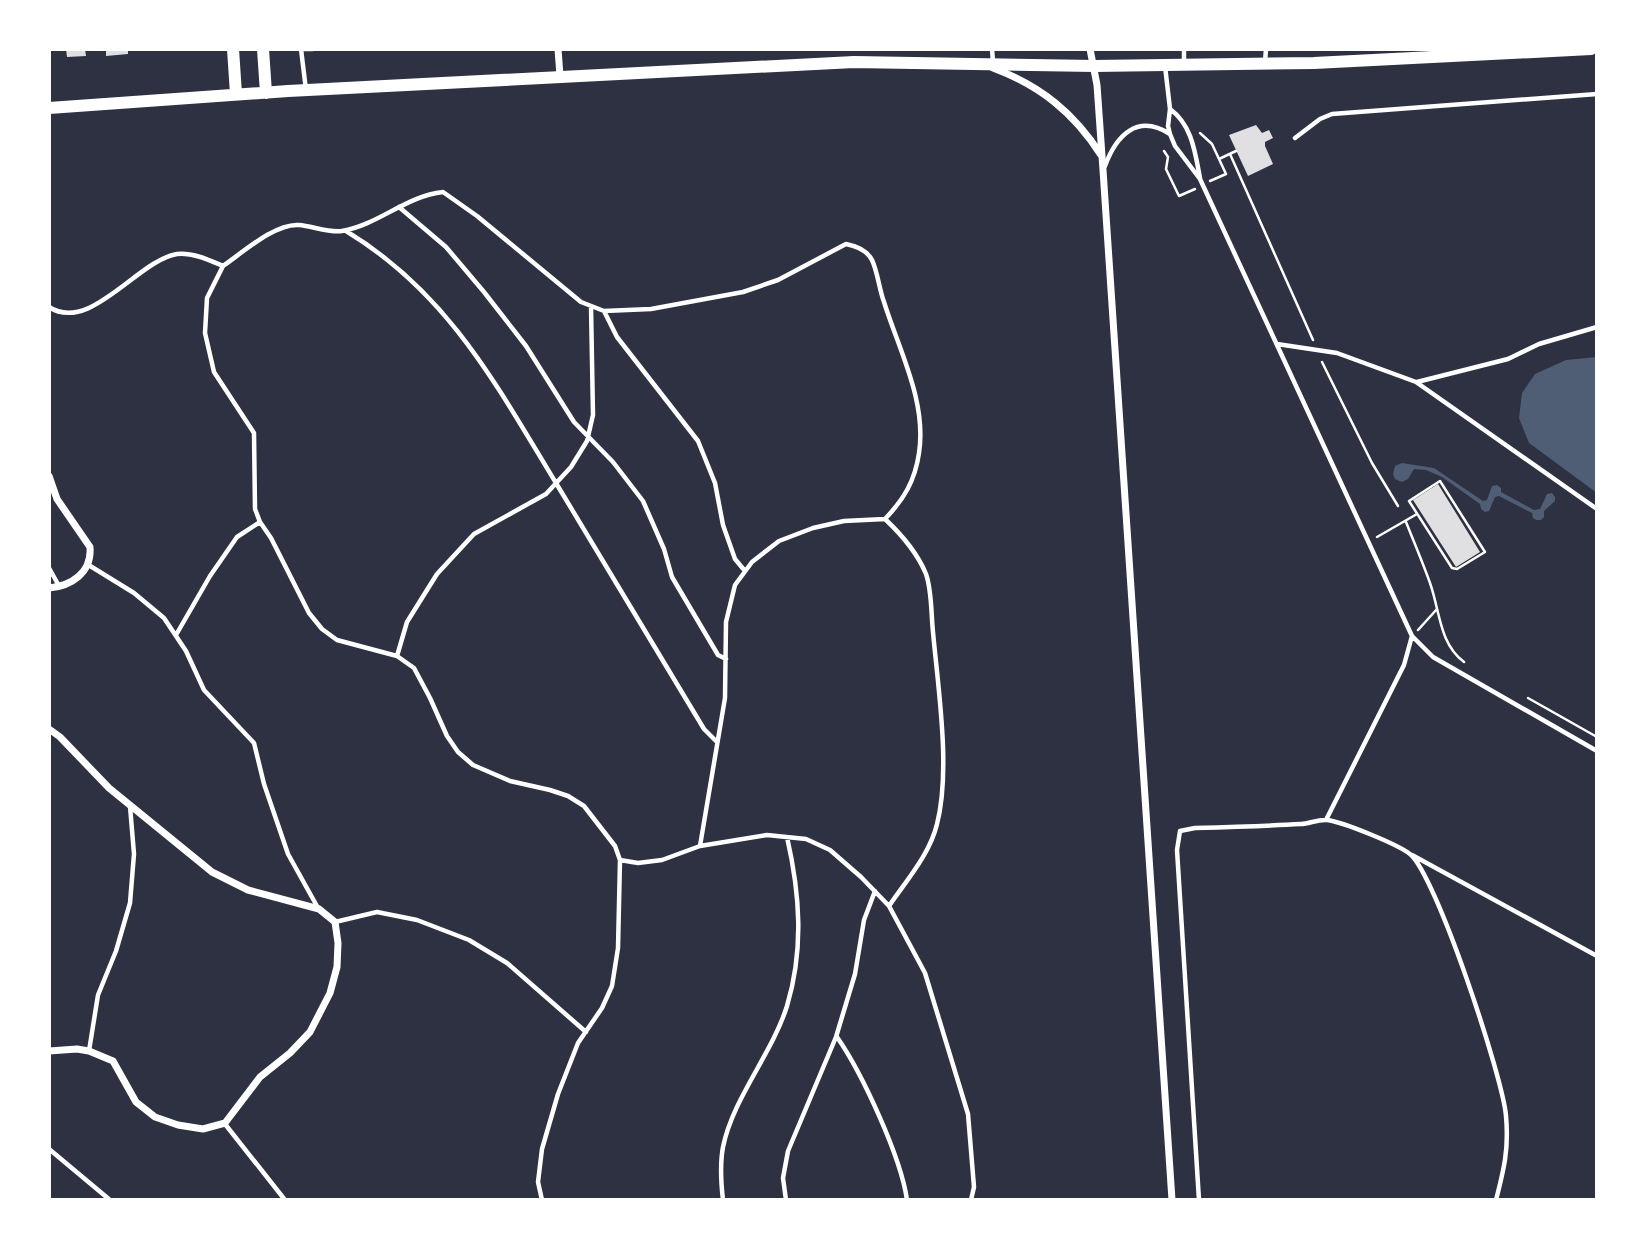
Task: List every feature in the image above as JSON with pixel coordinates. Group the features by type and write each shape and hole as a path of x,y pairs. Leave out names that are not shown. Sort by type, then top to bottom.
{"main road":[{"path":"233,49 236,94"},
{"path":"263,49 266,93"},
{"path":"1314,49 1314,63"},
{"path":"49,108 854,55 1094,66 1314,63 1427,54 1591,49"}],"street":[{"path":"558,49 560,76"},
{"path":"1090,49 1094,66 1103,170 1172,1200"},
{"path":"986,63 1026,82 1057,102 1082,127 1102,157"},
{"path":"49,476 57,499 90,547 91,556 85,571 72,582 49,588"},
{"path":"49,729 60,737 108,788 212,872 248,890 319,909 335,922 338,943 337,967 330,993 310,1032 290,1053 260,1077 225,1123 203,1129 178,1125 155,1117 136,1102 113,1061 77,1049 49,1051"}],"lane":[{"path":"306,90 301,49 313,49"},
{"path":"986,63 992,49"},
{"path":"1184,65 1185,49"},
{"path":"1265,64 1266,49"},
{"path":"1165,65 1170,134 1175,146 1200,178"},
{"path":"1295,138 1320,119 1332,114 1597,94"},
{"path":"1170,109 1185,125 1200,178 1412,636 1433,657 1597,751"},
{"path":"1103,170 1115,143 1133,128 1151,126 1170,134"},
{"path":"542,1200 538,1182 542,1149 558,1094 578,1043 602,1008 612,986 618,948 620,860 615,846 584,806 568,796 510,781 473,765 447,736 414,668 397,656 342,643 322,629 309,612 255,509 254,433 214,372 205,332 207,298 223,266 278,230 295,225 341,232 371,222 421,197 443,192 477,215 581,302 604,311 651,309 743,292 778,280 846,244 856,246 872,260 881,295 913,387 918,411 920,451 915,476 903,500 885,519 844,522 813,528 779,541 752,562 735,585 726,622 725,698 700,846"},
{"path":"399,207 446,247 484,292 526,346 574,422 613,462 643,501 664,549 672,577 718,655 726,659"},
{"path":"345,230 377,249 412,279 465,340 512,409 704,729 718,743"},
{"path":"49,307 57,312 73,313 104,301 162,258 179,254 202,257 223,266"},
{"path":"397,656 407,622 437,574 474,534 546,494 571,467 588,436 593,415 591,306"},
{"path":"604,311 617,337 698,441 715,483 723,525 735,559 745,571"},
{"path":"1416,382 1508,359 1539,344 1597,327"},
{"path":"1276,344 1337,353 1416,382 1597,509"},
{"path":"885,519 903,536 927,576 944,783 937,826 919,863 889,906"},
{"path":"176,635 210,576 237,537 260,522"},
{"path":"87,564 134,593 164,618 186,651 204,690 254,743 264,785 288,854 319,909"},
{"path":"49,568 60,587"},
{"path":"1326,820 1404,665 1412,636"},
{"path":"89,1051 98,995 116,951 130,903 134,854 130,805"},
{"path":"1199,1200 1177,850 1180,831 1195,828 1305,824 1326,820 1373,836 1411,854 1597,956"},
{"path":"620,860 638,863 662,860 700,846 767,835 806,839 830,850 875,891 889,906 925,973 968,1114 974,1187 971,1200"},
{"path":"723,1200 723,1147 733,1118 786,1007 798,958 799,903 787,837"},
{"path":"1411,854 1430,886 1466,977 1495,1069 1506,1114 1507,1158 1496,1200"},
{"path":"786,1200 783,1178 788,1151 836,1037 855,974 864,920 875,891"},
{"path":"335,922 377,912 417,920 469,940 507,963 586,1032"},
{"path":"836,1037 849,1055 884,1130 904,1182 907,1200"},
{"path":"225,1123 285,1200"},
{"path":"49,1149 110,1200"}],"path":[{"path":"1219,159 1237,151"},
{"path":"1230,154 1317,349 1372,463 1398,506"},
{"path":"1440,481 1485,552 1457,569 1452,568 1417,513 1409,501 1440,481"},
{"path":"1368,542 1406,522 1417,513"},
{"path":"1406,522 1431,586 1448,644 1454,653 1471,667"},
{"path":"1412,636 1437,609"},
{"path":"1527,698 1597,737"}],"water":[{"path":"1597,357 1597,493 1529,443 1519,418 1522,393 1535,374 1566,360"},
{"path":"1402,463 1434,468 1483,501 1487,500 1492,486 1497,485 1501,492 1534,510 1540,509 1547,494 1552,493 1555,501 1544,511 1541,520 1536,520 1532,513 1499,496 1495,497 1489,511 1485,512 1480,504 1442,477 1426,470 1414,469 1408,479 1402,482 1395,479 1395,466"}],"building":[{"path":"66,49 85,49 86,56 67,57"},
{"path":"106,49 128,49 128,54 106,56"},
{"path":"1256,125 1262,133 1269,130 1273,138 1265,142 1265,146 1273,164 1248,176 1229,135"},
{"path":"1438,484 1480,552 1456,567 1413,500"}]}
